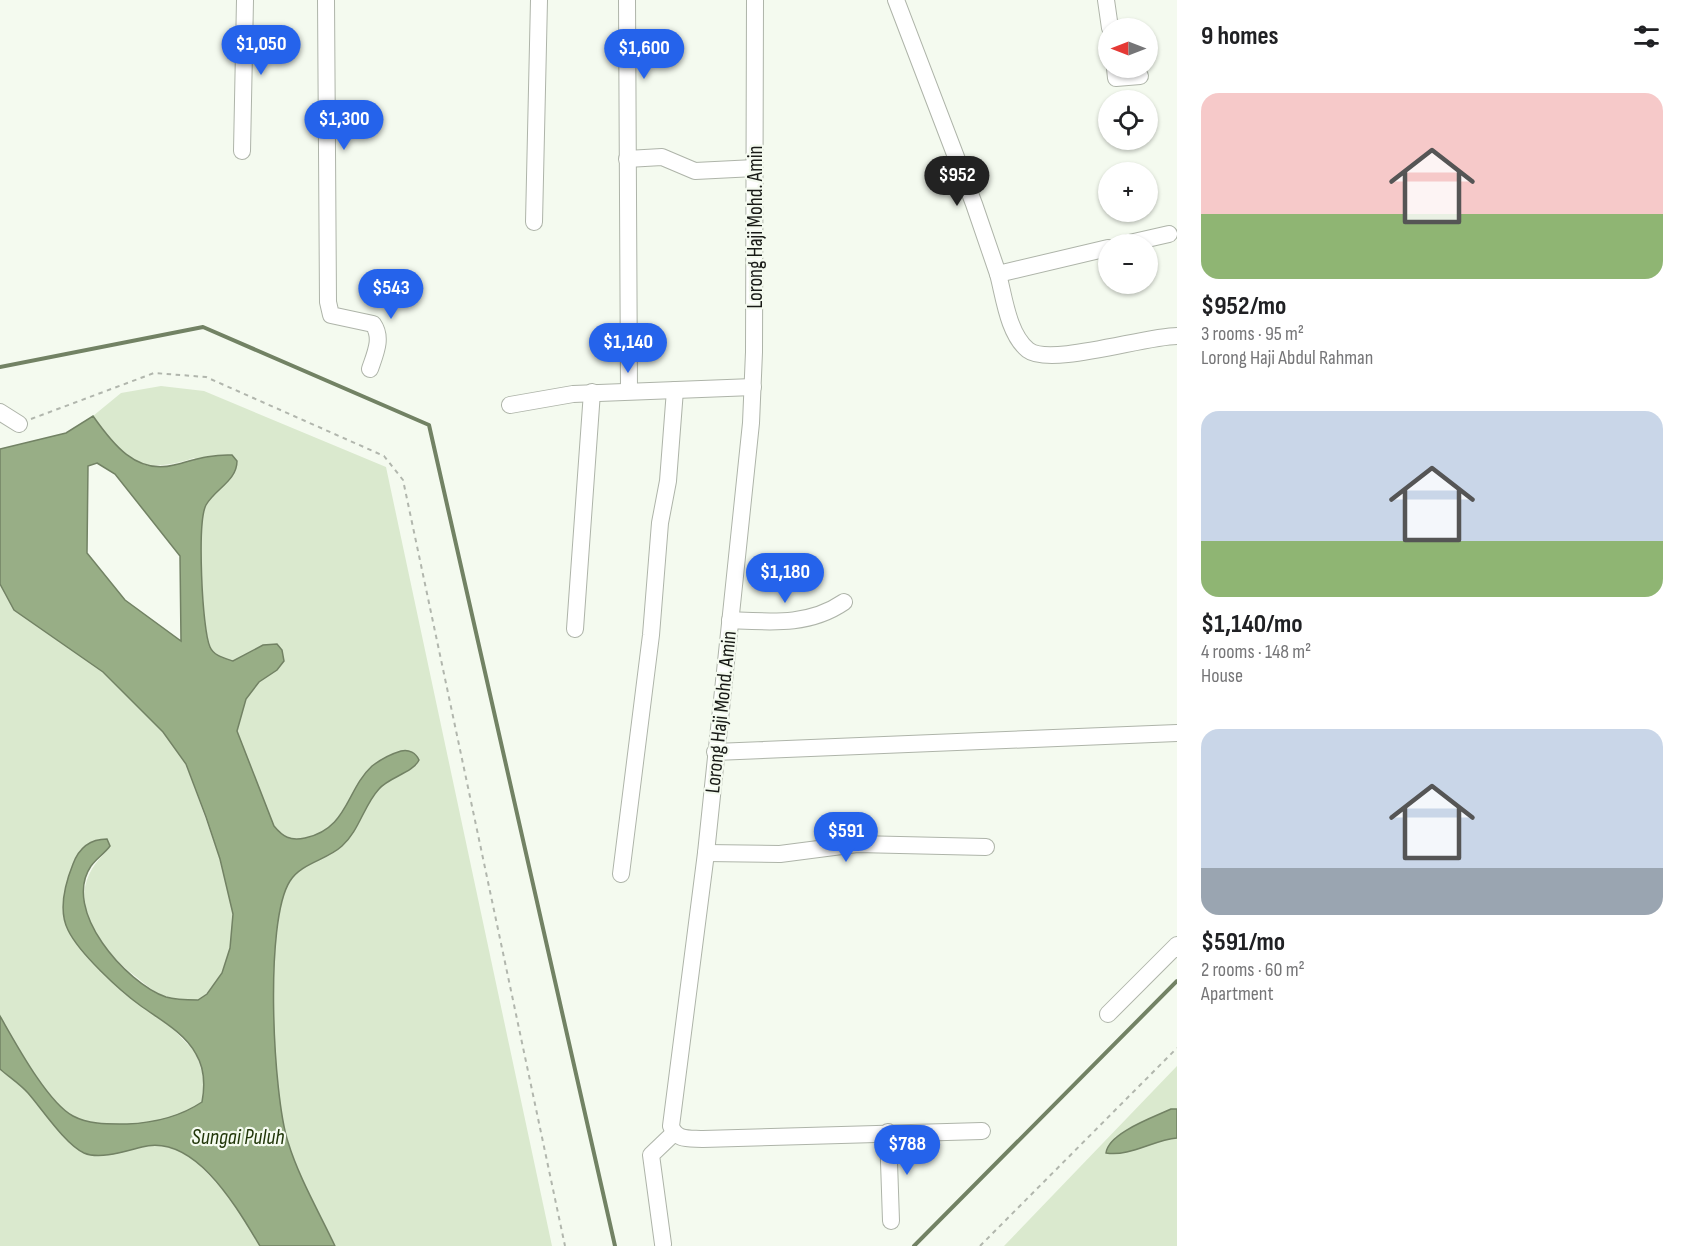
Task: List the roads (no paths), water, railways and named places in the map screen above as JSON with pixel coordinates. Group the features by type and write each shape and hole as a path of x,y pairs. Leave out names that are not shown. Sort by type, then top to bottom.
{"street":[{"path":"242,151 245,0"},
{"path":"326,0 328,302 331,315 373,324 378,331 378,344 370,369"},
{"path":"534,222 539,0"},
{"path":"627,0 629,391"},
{"name":"Lorong Haji Mohd. Amin","path":"674,1133 671,1126 706,853 753,387 755,0"},
{"path":"896,0 970,193 998,274 1010,319 1028,350 1044,356 1066,355 1126,342 1177,336"},
{"path":"1106,0 1109,18"},
{"path":"627,159 662,157 695,171 755,168"},
{"path":"1158,236 1169,234"},
{"path":"998,274 1098,250"},
{"path":"510,405 592,392 753,387"},
{"path":"621,874 651,635 660,523 668,481 675,390"},
{"path":"575,629 592,392"},
{"path":"0,412 19,424"},
{"path":"730,620 778,622 814,618 844,602"},
{"path":"715,752 1177,733"},
{"path":"706,853 780,854 857,844 986,847"},
{"path":"1108,1014 1177,945"},
{"path":"663,1244 651,1155 674,1133 681,1138 745,1139 888,1132 982,1131"},
{"path":"888,1132 891,1221"}],"water":[{"name":"Sungai Puluh","path":"93,416 117,446 137,461 148,465 160,467 224,455 232,455 237,461 230,479 210,499 203,515 201,553 207,637 214,653 233,661 263,645 277,644 282,650 284,661 277,670 259,682 246,699 237,731 274,826 281,833 295,839 305,838 330,826 345,808 363,776 382,759 397,752 407,751 416,755 419,760 412,768 379,789 353,833 342,846 295,875 290,881 282,902 274,969 278,1087 288,1142 298,1169 335,1246 260,1246 227,1194 197,1162 180,1151 161,1146 142,1147 98,1156 84,1153 69,1142 25,1090 0,1069 0,1016 42,1085 63,1109 79,1119 106,1124 147,1122 176,1115 202,1102 203,1072 191,1046 179,1033 132,999 112,981 90,960 68,930 63,914 65,888 75,858 90,843 107,839 110,846 91,866 84,884 84,903 91,923 102,943 133,977 166,997 198,1000 207,994 222,973 230,948 233,914 220,859 186,764 163,732 103,672 14,610 0,584 0,449 66,433","holes":["97,463 115,474 180,556 181,641 125,600 87,553 88,466"]},
{"path":"1171,1109 1177,1109 1177,1138 1124,1153 1106,1153 1109,1146 1123,1132"}],"waterway":[{"path":"0,367 203,327 429,425 615,1246"},
{"path":"914,1246 1177,981"}]}
